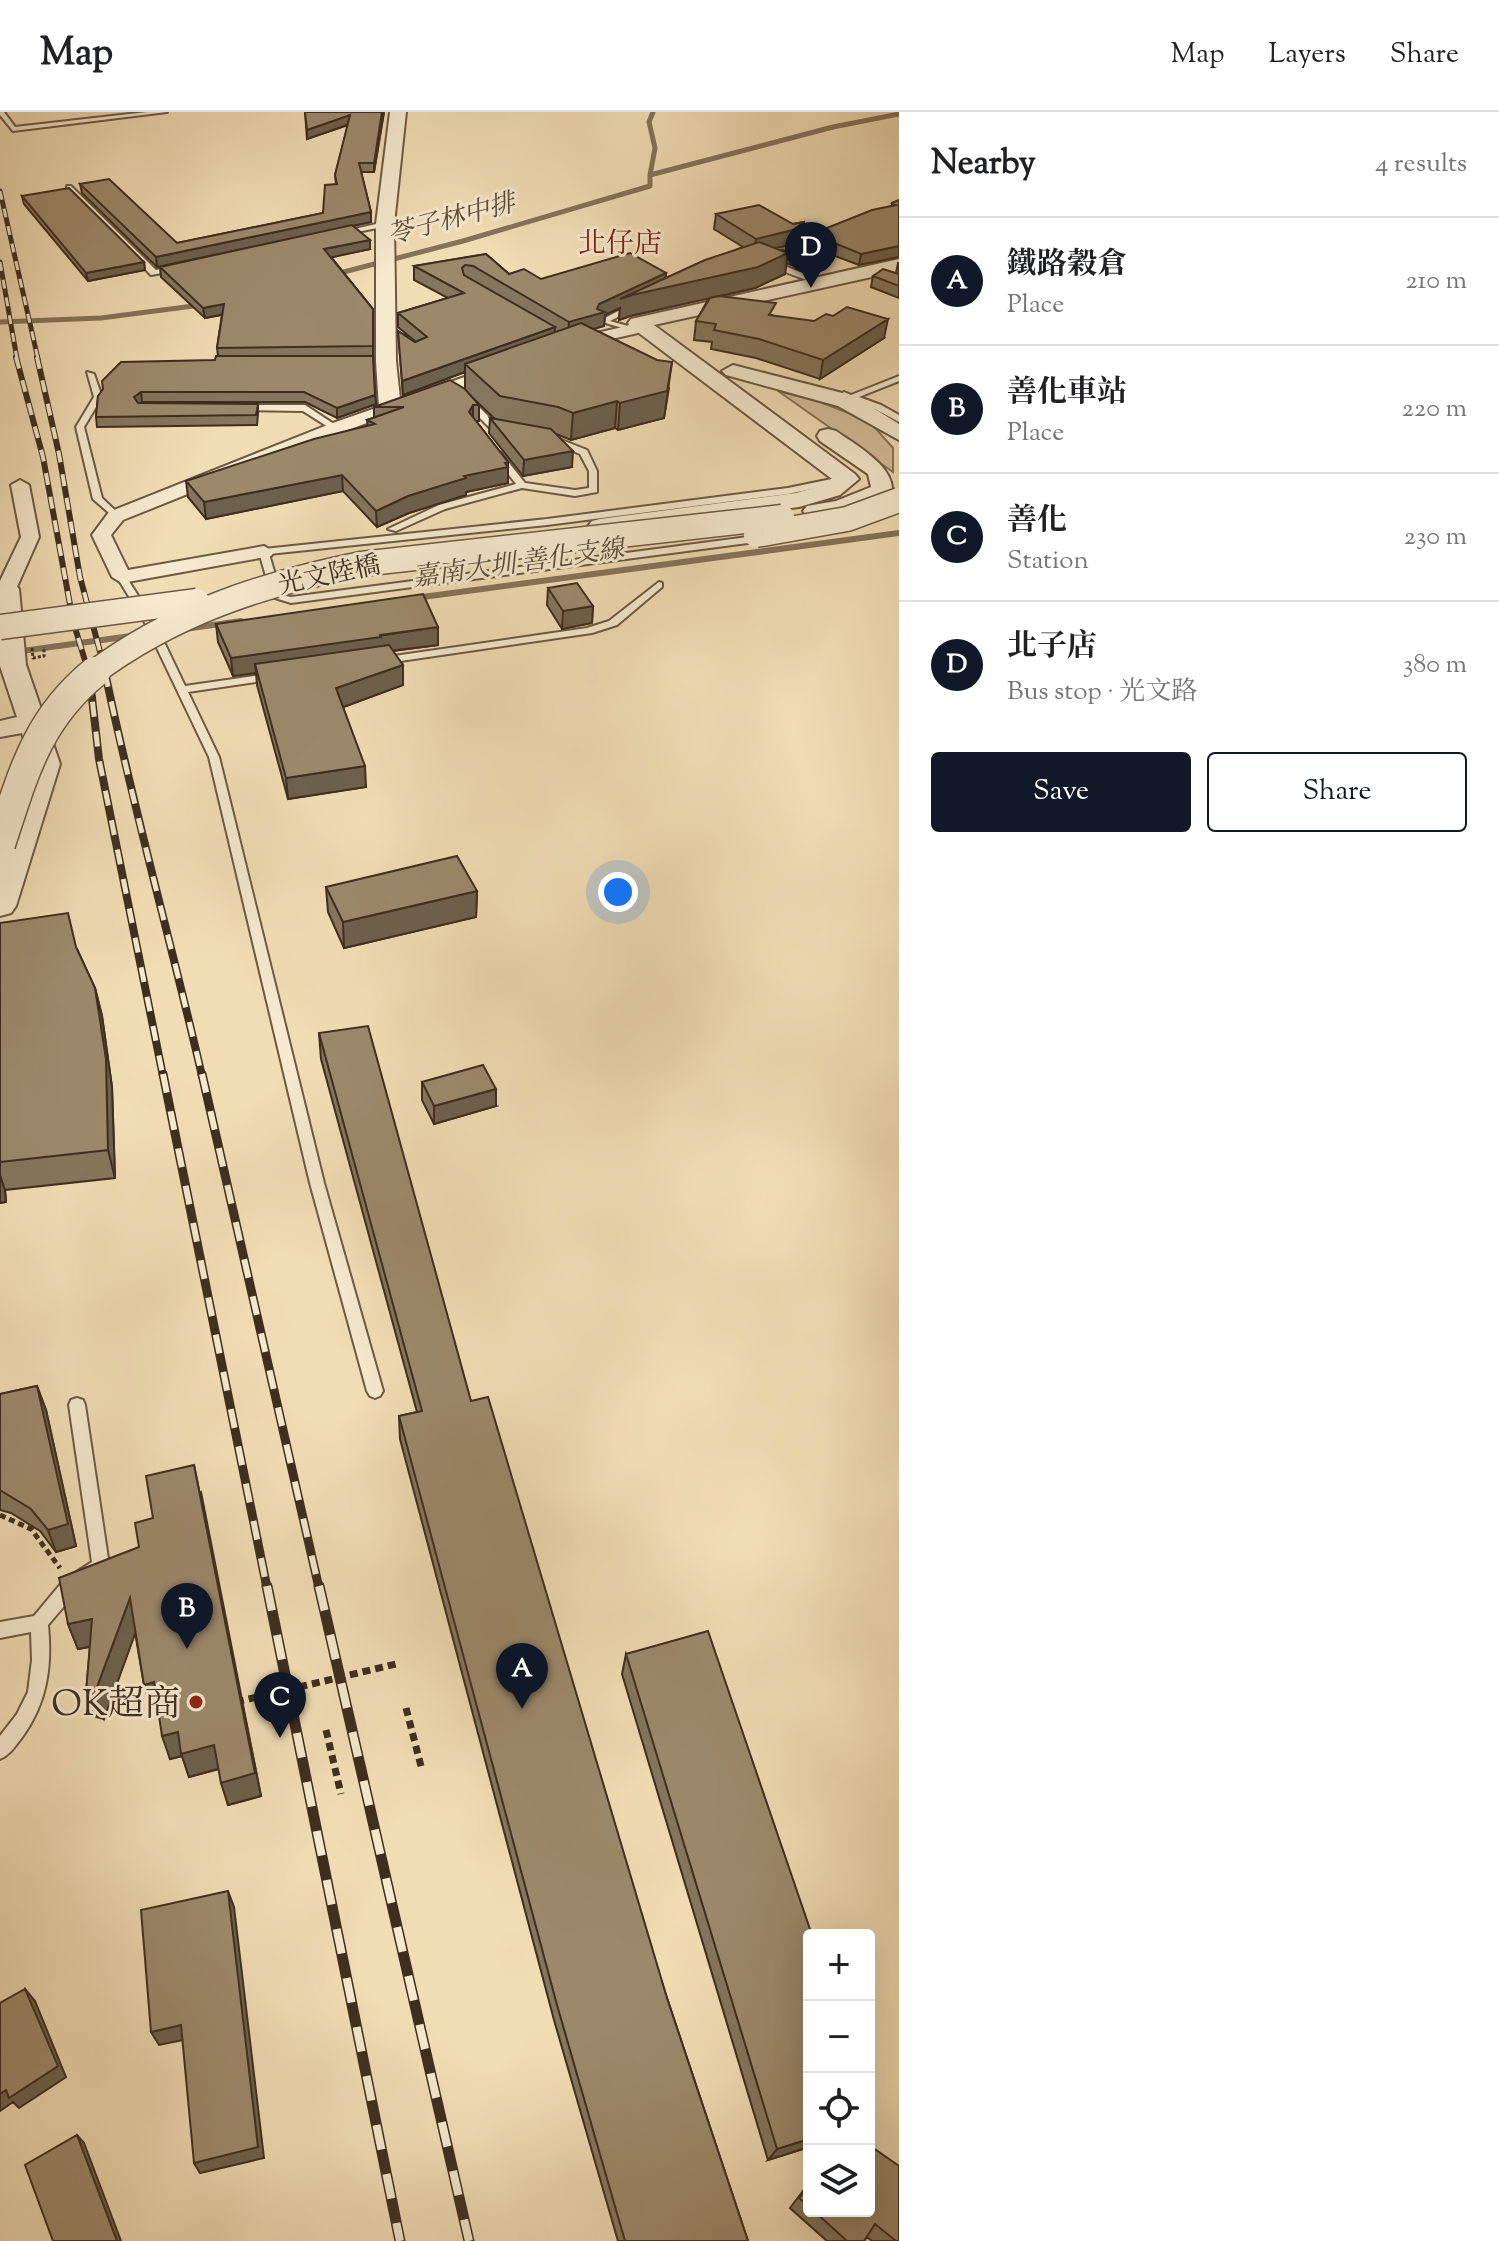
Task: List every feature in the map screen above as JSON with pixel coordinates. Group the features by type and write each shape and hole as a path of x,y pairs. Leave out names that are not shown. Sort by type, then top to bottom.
{"street":[{"path":"390,408 378,361 392,332 385,224 398,112"},
{"path":"562,342 644,318 886,271"},
{"path":"644,318 733,371 882,476 883,490 841,507 790,508"},
{"path":"644,318 847,479 832,490 790,508"},
{"path":"264,552 122,577 101,535 116,516 336,428 517,363"},
{"path":"733,371 846,401 899,433"},
{"path":"0,706 6,642 2,595 30,537 20,485"},
{"path":"6,642 177,602 324,590 818,527 875,512 899,499"},
{"name":"光文陸橋","path":"1,760 30,714 63,679 95,653 128,633 238,585 324,563 790,508"},
{"name":"光文陸橋","path":"0,844 32,750 59,705 125,650 168,624 294,577 361,564 790,508"},
{"path":"2,595 324,563"},
{"path":"0,906 46,764 6,642"},
{"path":"0,729 32,722"}],"lane":[{"path":"1,112 3,119 13,129 164,112"},
{"path":"69,187 154,273 185,266"},
{"path":"324,237 385,224"},
{"path":"772,255 756,258 823,283"},
{"path":"90,374 98,397 80,427 98,499 116,516"},
{"path":"755,378 852,397 899,419"},
{"path":"852,397 899,378"},
{"path":"450,388 470,401 495,428"},
{"path":"231,408 305,408 336,428"},
{"path":"475,426 509,430"},
{"path":"393,529 442,507 522,485 575,493 594,490 593,471 584,452 539,436"},
{"path":"494,450 522,485"},
{"path":"847,479 788,491 547,522 264,552 277,597 291,600 835,529 899,508"},
{"path":"841,507 899,499"},
{"path":"122,577 149,621 214,757 317,1183 375,1391"},
{"path":"369,663 588,631 613,623 659,585"},
{"path":"181,690 291,674"},
{"path":"0,1630 39,1623 70,1586 101,1565 77,1405"},
{"path":"0,1750 27,1718 36,1696 43,1657 39,1623"}],"path":[{"path":"0,1515 31,1529 55,1557 70,1586"},
{"path":"233,1703 396,1664"},
{"path":"406,1708 422,1770"},
{"path":"326,1730 341,1794"}],"shaded area":[{"path":"778,391 820,402 869,421 893,448 893,472"}],"building":[{"path":"305,112 382,112 374,163 359,163 371,212 156,257 80,184 109,179 177,243 323,213 325,185 337,184 335,175 350,115 307,130"},
{"path":"69,188 144,262 86,273 22,196"},
{"path":"899,200 899,246 861,254 832,242 801,256 776,248 799,243 817,232 872,210 896,205 892,203"},
{"path":"759,205 793,224 804,222 793,230 756,239 716,214"},
{"path":"352,225 370,240 324,249 373,309 373,346 217,348 224,304 203,308 160,267"},
{"path":"759,242 788,253 758,267 620,299 705,260"},
{"path":"630,253 666,273 599,304 597,309 605,312 569,322 473,266 465,265 462,268 464,275 555,327 402,381 398,331 415,342 427,337 398,313 464,293 414,266 486,254 509,274 524,269 541,279"},
{"path":"883,269 899,274 899,286 873,276"},
{"path":"719,296 776,303 769,315 814,321 826,314 833,316 847,307 888,319 823,360 759,339 714,330 716,324 696,321 710,298"},
{"path":"581,323 657,360 672,362 667,391 573,413 558,407 500,396 465,364"},
{"path":"216,356 373,356 375,395 337,408 304,392 141,392 134,397 138,403 258,404 256,415 96,417 102,381 121,362 215,360"},
{"path":"450,380 465,389 479,405 473,405 469,412 508,462 505,463 508,467 464,476 466,478 408,496 376,511 342,475 204,502 186,481 314,439 375,424 367,420 404,407 374,407"},
{"path":"490,418 551,429 573,451 524,460"},
{"path":"577,583 593,606 563,611 548,588"},
{"path":"423,594 438,627 381,637 231,658 216,624"},
{"path":"389,645 403,665 336,688 365,766 286,778 255,664"},
{"path":"457,856 477,891 343,922 326,887"},
{"path":"68,913 76,947 95,988 106,1059 108,1150 0,1162 0,923"},
{"path":"368,1026 471,1401 488,1397 667,1998 748,2241 625,2241 557,2005 399,1416 422,1411 319,1033"},
{"path":"483,1065 496,1089 434,1106 422,1082"},
{"path":"37,1386 68,1524 48,1530 31,1509 0,1490 0,1394"},
{"path":"194,1465 255,1773 221,1783 214,1745 181,1754 178,1732 162,1736 154,1682 144,1685 130,1598 94,1695 86,1693 92,1619 68,1624 59,1578 139,1547 135,1523 153,1518 146,1476"},
{"path":"708,1631 810,1929 803,1929 803,2141 777,2149 626,1654"},
{"path":"228,1891 258,2147 194,2163 181,2025 151,2032 141,1910"},
{"path":"25,1989 58,2066 9,2098 6,2090 0,2094 0,2003"},
{"path":"77,2135 117,2241 53,2241 25,2165"},
{"path":"875,2149 899,2166 899,2241 875,2224 864,2241 847,2241 821,2217 875,2217"}],"waterway":[{"path":"650,175 655,148 649,122 653,112"},
{"name":"苓子林中排","path":"650,175 833,127 899,114"},
{"name":"苓子林中排","path":"332,275 463,241 650,186 650,175"},
{"name":"苓子林中排","path":"0,322 101,318 201,305"},
{"name":"嘉南大圳 善化支線","path":"415,598 899,533"},
{"name":"嘉南大圳 善化支線","path":"185,629 241,621"},
{"name":"嘉南大圳 善化支線","path":"0,654 138,635"}],"railway":[{"path":"0,191 38,359"},
{"path":"0,262 17,359"},
{"path":"16,357 43,457 73,621 89,674"},
{"path":"37,357 59,454 80,577 106,674"},
{"path":"89,672 99,759 163,1076"},
{"path":"105,672 202,1076"},
{"path":"163,1074 267,1588"},
{"path":"202,1074 319,1588"},
{"path":"267,1586 400,2241"},
{"path":"319,1586 469,2241"}],"place":[{"name":"北子店","path":"811,288"},
{"name":"善化車站","path":"187,1649"},
{"name":"OK超商","path":"196,1702"},
{"name":"鐵路穀倉","path":"522,1709"},
{"name":"善化","path":"280,1738"}],"district":[{"name":"北仔店","path":"620,242"}]}
